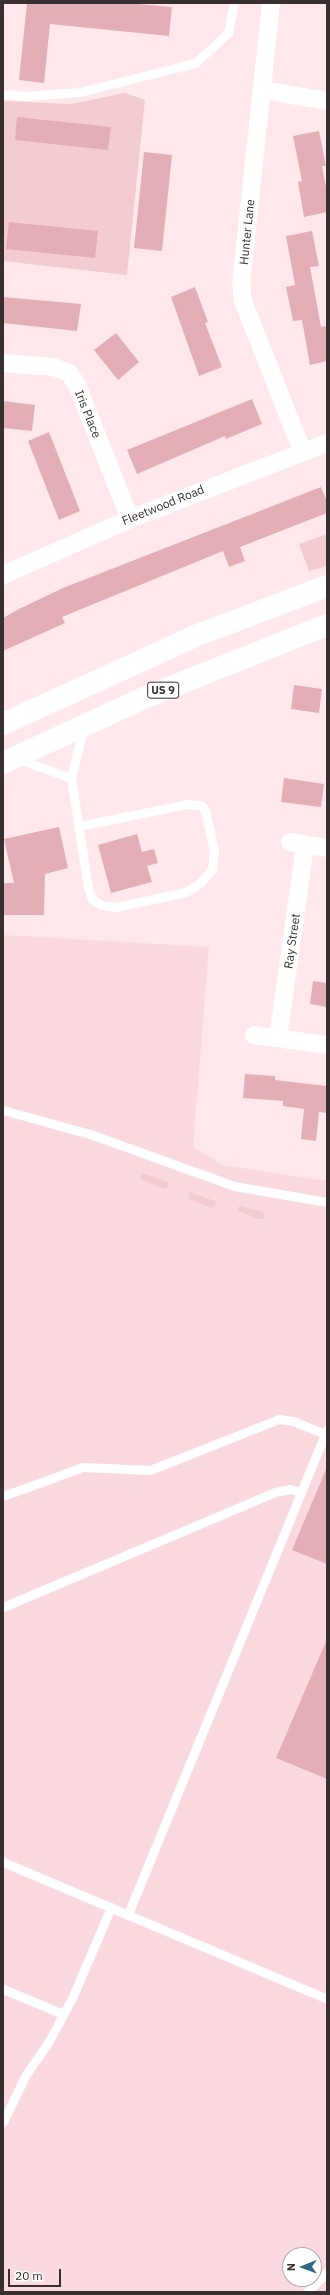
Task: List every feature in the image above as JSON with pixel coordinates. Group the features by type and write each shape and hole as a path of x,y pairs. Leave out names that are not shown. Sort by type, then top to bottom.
{"highway":[{"path":"3,724 195,636 327,586"},
{"name":"US 9","path":"9,760 84,725 207,672 327,625"}],"street":[{"name":"Hunter Lane","path":"271,3 263,90 241,282 243,301 302,451"},
{"path":"263,90 327,101"},
{"name":"Iris Place","path":"3,363 54,367 69,373 77,385 130,519"},
{"name":"Fleetwood Road","path":"3,575 130,519 302,451 327,443"},
{"name":"Ray Street","path":"278,1038 298,844 327,848"},
{"path":"254,1035 327,1045"}],"lane":[{"path":"3,94 25,96 80,92 195,63 228,33 234,3"},
{"path":"79,826 187,804 200,805 205,810 214,851 212,869 201,882 186,892 116,908 101,905 92,899 88,888 71,778 84,725"},
{"path":"9,760 71,778"},
{"path":"3,1110 110,1140 234,1186 327,1202"},
{"path":"3,1496 83,1467 150,1470 279,1419 293,1421 326,1431 128,1914"},
{"path":"3,1607 274,1492 290,1489 301,1492"},
{"path":"3,1862 128,1914 154,1928 327,1999"},
{"path":"3,2122 25,2076 63,2014 83,1974 111,1907"},
{"path":"3,1989 63,2014"},
{"path":"307,2292 327,2272"}],"shaded area":[{"path":"125,93 145,100 127,275 3,261 3,101 71,104"},
{"path":"327,534 327,566 309,571 299,544"},
{"path":"3,935 209,947 193,1147 222,1165 327,1181 327,2292 3,2292"},
{"path":"142,1173 168,1182 169,1187 165,1189 142,1180 140,1177"},
{"path":"189,1192 215,1201 216,1205 212,1208 189,1199"},
{"path":"239,1206 262,1211 265,1215 264,1219 257,1219 238,1211"}],"building":[{"path":"27,3 128,3 172,7 169,36 50,24 44,83 19,80"},
{"path":"17,117 111,127 108,150 15,140"},
{"path":"319,131 326,166 322,166 327,192 327,212 304,217 298,182 302,181 293,136"},
{"path":"144,152 172,155 162,251 134,248"},
{"path":"9,222 98,231 95,258 6,249"},
{"path":"312,231 319,266 310,267 321,327 327,326 327,361 310,365 302,320 293,321 286,287 295,285 286,236"},
{"path":"195,287 208,322 205,323 222,367 199,376 171,297"},
{"path":"3,297 81,304 77,331 3,323"},
{"path":"116,333 139,362 118,380 94,350"},
{"path":"252,399 262,424 226,439 225,436 137,474 127,450"},
{"path":"3,401 35,405 32,431 3,428"},
{"path":"49,432 80,511 59,520 28,441"},
{"path":"321,487 327,502 327,513 240,547 245,561 229,567 223,551 62,617 65,623 3,651 3,618 19,609 63,588"},
{"path":"294,685 322,689 319,713 291,709"},
{"path":"284,778 324,784 321,807 281,802"},
{"path":"59,827 68,868 45,874 44,915 3,915 3,883 14,883 4,839"},
{"path":"137,834 142,852 154,849 158,863 147,866 152,882 111,893 98,845"},
{"path":"313,981 327,983 327,1007 310,1004"},
{"path":"245,1074 275,1076 275,1080 327,1086 327,1113 319,1112 316,1141 301,1139 304,1109 283,1106 283,1101 243,1098"},
{"path":"327,1467 327,1564 292,1550"},
{"path":"327,1639 327,1779 276,1758"}]}
